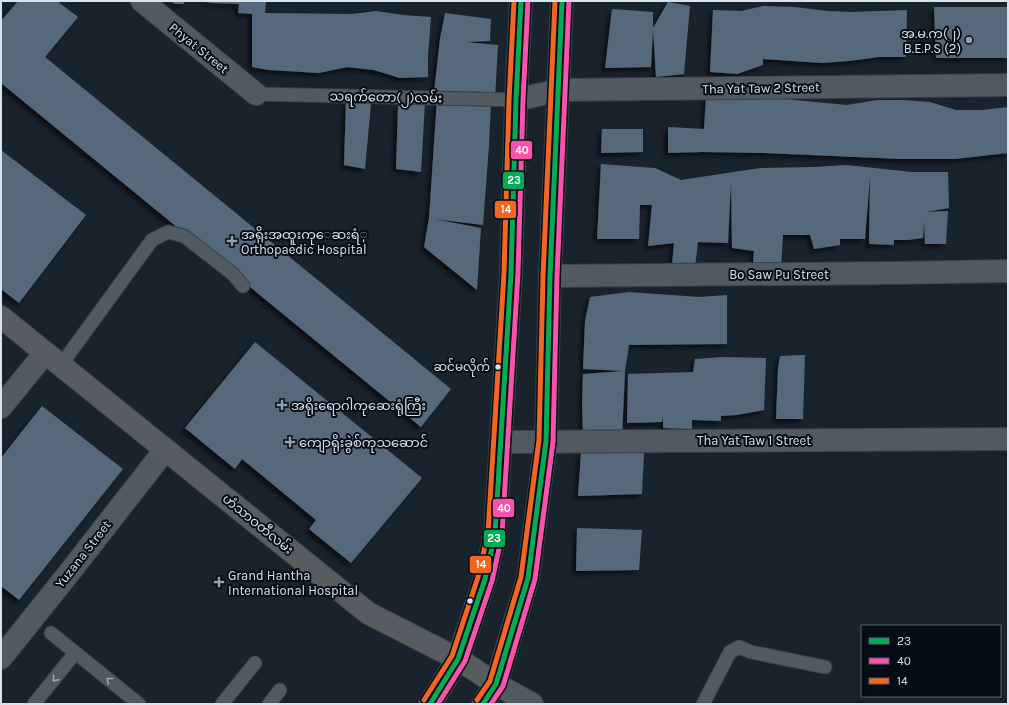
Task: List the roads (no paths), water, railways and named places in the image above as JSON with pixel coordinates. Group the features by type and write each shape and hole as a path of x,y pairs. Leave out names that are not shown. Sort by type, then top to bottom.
{"main road":[{"path":"430,704 458,659 485,579 495,534 511,273 516,100 521,1"},
{"path":"483,704 496,684 528,578 546,441 550,276 562,1"},
{"name":"ဟံသာဝတီလမ်း","path":"1,317 368,612 458,659 496,684"}],"street":[{"name":"Phyat Street","path":"142,1 256,94"},
{"name":"Tha Yat Taw 2 Street","path":"516,100 559,90 1008,85"},
{"name":"Bo Saw Pu Street","path":"550,276 1008,271"},
{"path":"1,407 53,359"},
{"name":"Tha Yat Taw 1 Street","path":"501,442 1008,439"},
{"name":"Yuzana Street","path":"3,652 69,573 165,450"},
{"name":"ဟံသာဝတီလမ်း","path":"496,684 532,704"}],"lane":[{"name":"သရက်တော(၂)လမ်း","path":"256,94 516,100"},
{"path":"53,359 152,240 168,232 184,236 233,274 243,286"},
{"path":"51,633 75,653 122,699 139,704"},
{"path":"703,704 730,652 739,647 751,652 825,667"},
{"path":"34,704 75,653"},
{"path":"222,704 256,663"},
{"path":"269,704 280,690"}],"place":[{"name":"အ.မ.က(၂) B.E.P.S (2)","path":"969,40"},
{"name":"အရိုးအထူးကုေဆးရံု Orthopaedic Hospital","path":"232,241"},
{"name":"ဆင်မလိုက်","path":"498,367"},
{"name":"အရိုးရောဂါကုဆေးရုံကြီး","path":"282,405"},
{"name":"ကျောရိုးခွဲစ်ကုသဆောင်","path":"290,442"},
{"name":"Grand Hantha International Hospital","path":"219,582"}]}
